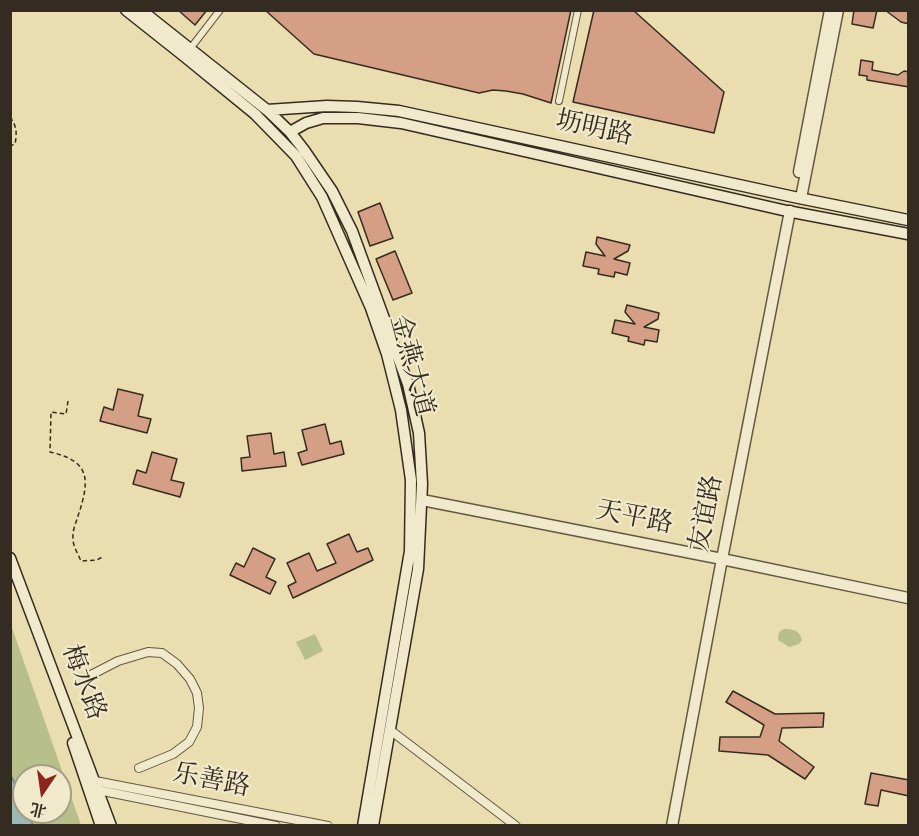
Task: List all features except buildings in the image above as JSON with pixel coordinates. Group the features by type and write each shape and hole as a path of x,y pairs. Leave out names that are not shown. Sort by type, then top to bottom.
{"main road":[{"name":"金燕大道","path":"126,10 255,114 296,156 322,196 371,308 387,354 401,410 411,480 410,551 363,825"},
{"name":"金燕大道","path":"141,10 267,110 290,132 304,150 332,191 352,231 408,384 419,433 422,484 418,569 373,825"},
{"path":"798,197 830,10"},
{"path":"798,197 838,10"},
{"name":"坜明路","path":"267,110 327,106 399,111 909,220"},
{"name":"坜明路","path":"290,132 306,123 323,118 358,118 401,123 790,211 909,234"},
{"name":"友谊路","path":"672,825 790,211"},
{"name":"天平路","path":"422,500 909,598"},
{"name":"梅水路","path":"10,558 93,787 100,825"},
{"name":"梅水路","path":"10,577 24,606 93,787 111,825"}],"street":[{"path":"193,45 220,10"},
{"path":"559,101 578,10"},
{"path":"89,676 118,662 148,652 162,653 177,664 190,679 197,693 199,708 197,728 189,742 173,753 139,768"},
{"path":"390,730 516,825"},
{"name":"乐善路","path":"93,787 276,825"},
{"name":"乐善路","path":"93,787 328,825"}],"path":[{"path":"10,117 17,133 15,144 10,146"},
{"path":"68,401 66,414 51,412 50,452 77,463 82,470 86,484 85,496 73,532 73,541 81,561 97,560 104,556"}],"green space":[{"path":"10,622 60,764 12,764 12,777"},
{"path":"784,629 798,633 802,640 799,644 789,647 778,640 779,633"},
{"path":"315,634 323,651 305,660 296,642"},
{"path":"72,799 81,825 33,825 72,824"}],"water":[{"path":"11,775 12,824 33,825 11,825"}]}
